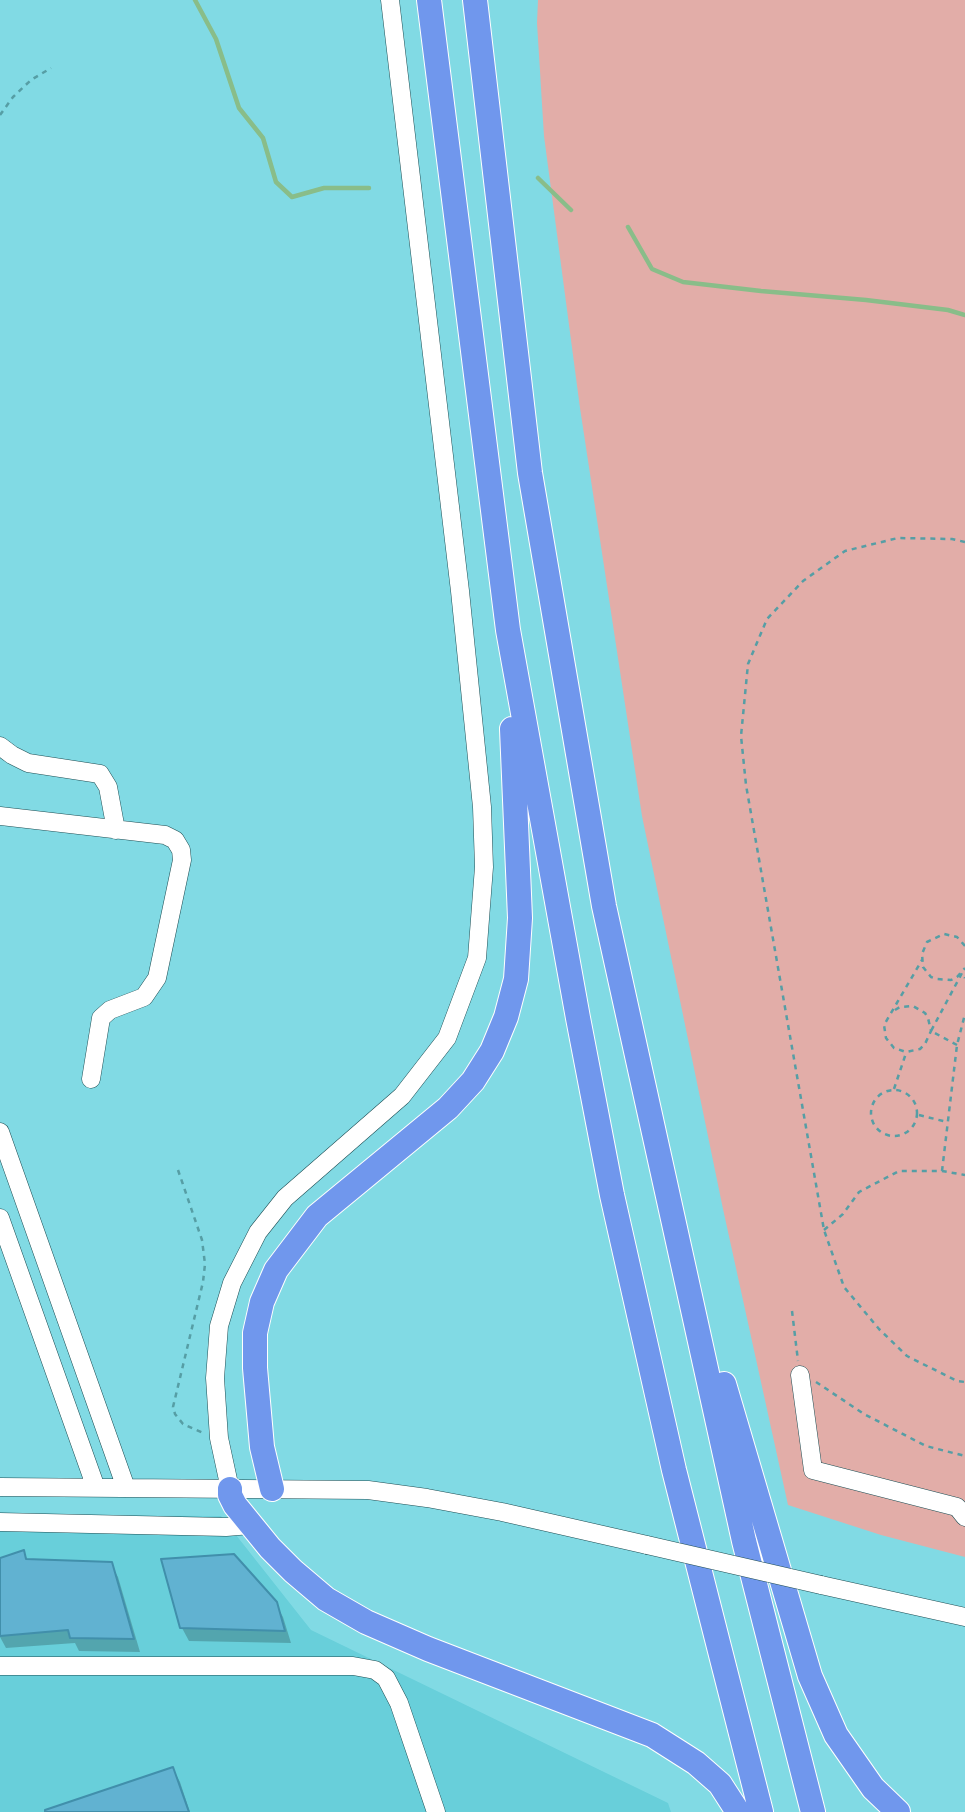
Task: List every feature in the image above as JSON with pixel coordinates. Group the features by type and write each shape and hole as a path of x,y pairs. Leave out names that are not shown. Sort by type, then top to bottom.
{"highway":[{"path":"429,0 508,630 578,1018 615,1208 674,1470 761,1812"},
{"path":"475,0 530,473 604,906 744,1541 813,1812"},
{"path":"272,1489 262,1447 255,1368 255,1334 262,1302 276,1270 317,1216 449,1108 473,1081 492,1051 506,1017 516,979 520,918 508,630"},
{"path":"658,1157 810,1675 836,1735 873,1788 898,1812"},
{"path":"230,1489 233,1500 251,1525 293,1571 326,1599 366,1622 428,1649 652,1735 696,1763 720,1784 738,1812"}],"street":[{"path":"230,1489 219,1438 215,1378 219,1325 232,1283 258,1232 285,1199 402,1096 447,1038 477,958 484,867 482,807 460,590 390,0"},
{"path":"0,747 28,763 100,774 108,788 116,830"},
{"path":"0,817 170,837 179,845 182,860 157,978 144,997 110,1010 101,1018 92,1079"},
{"path":"0,1132 126,1488"},
{"path":"30,1218 1,1224 96,1488"},
{"path":"800,1375 813,1470 957,1507 965,1517"},
{"path":"0,1487 368,1490 427,1498 502,1512 965,1618"},
{"path":"0,1522 226,1527 251,1525"},
{"path":"0,1666 353,1667 375,1670 386,1678 399,1703 436,1812"}],"path":[{"path":"0,115 13,97 31,80 51,68"},
{"path":"965,542 952,539 898,538 845,551 803,581 767,619 748,664 741,736 746,785 824,1230 844,1287 879,1329 907,1356 957,1381 965,1382"},
{"path":"962,973 951,980 937,979 926,972 922,954 927,942 938,935 957,937 965,946"},
{"path":"922,960 894,1010 886,1019 886,1038 894,1048 906,1052 920,1049 925,1044 965,968"},
{"path":"962,973 965,978"},
{"path":"894,1010 907,1006 919,1009 928,1018 931,1031 957,1045"},
{"path":"942,1171 957,1045 965,1014"},
{"path":"894,1089 906,1052"},
{"path":"900,1090 912,1097 918,1115 912,1128 900,1135 887,1135 876,1127 872,1116 873,1103 881,1093 900,1090"},
{"path":"918,1115 947,1122"},
{"path":"178,1170 202,1240 205,1264 173,1407 178,1420 183,1424 219,1438"},
{"path":"824,1230 843,1214 859,1192 899,1171 942,1171 965,1175"},
{"path":"792,1311 800,1375 823,1385 864,1414 926,1446 965,1456"}],"shaded area":[{"path":"538,0 965,0 965,1557 881,1535 788,1505 723,1209 642,816 580,408 544,136"},
{"path":"0,1515 221,1516 311,1630 668,1803 671,1812 0,1812"}],"building":[{"path":"24,1550 26,1559 112,1562 134,1639 70,1638 68,1630 0,1636 0,1558"},
{"path":"234,1554 277,1602 285,1631 180,1628 161,1559"},
{"path":"173,1767 189,1812 45,1812 45,1810"}],"waterway":[{"path":"195,0 216,39 239,108 263,138 276,182 292,197 324,188 369,188"},
{"path":"538,178 571,210"},
{"path":"628,227 652,269 683,282 866,300 948,310 965,315"}]}
